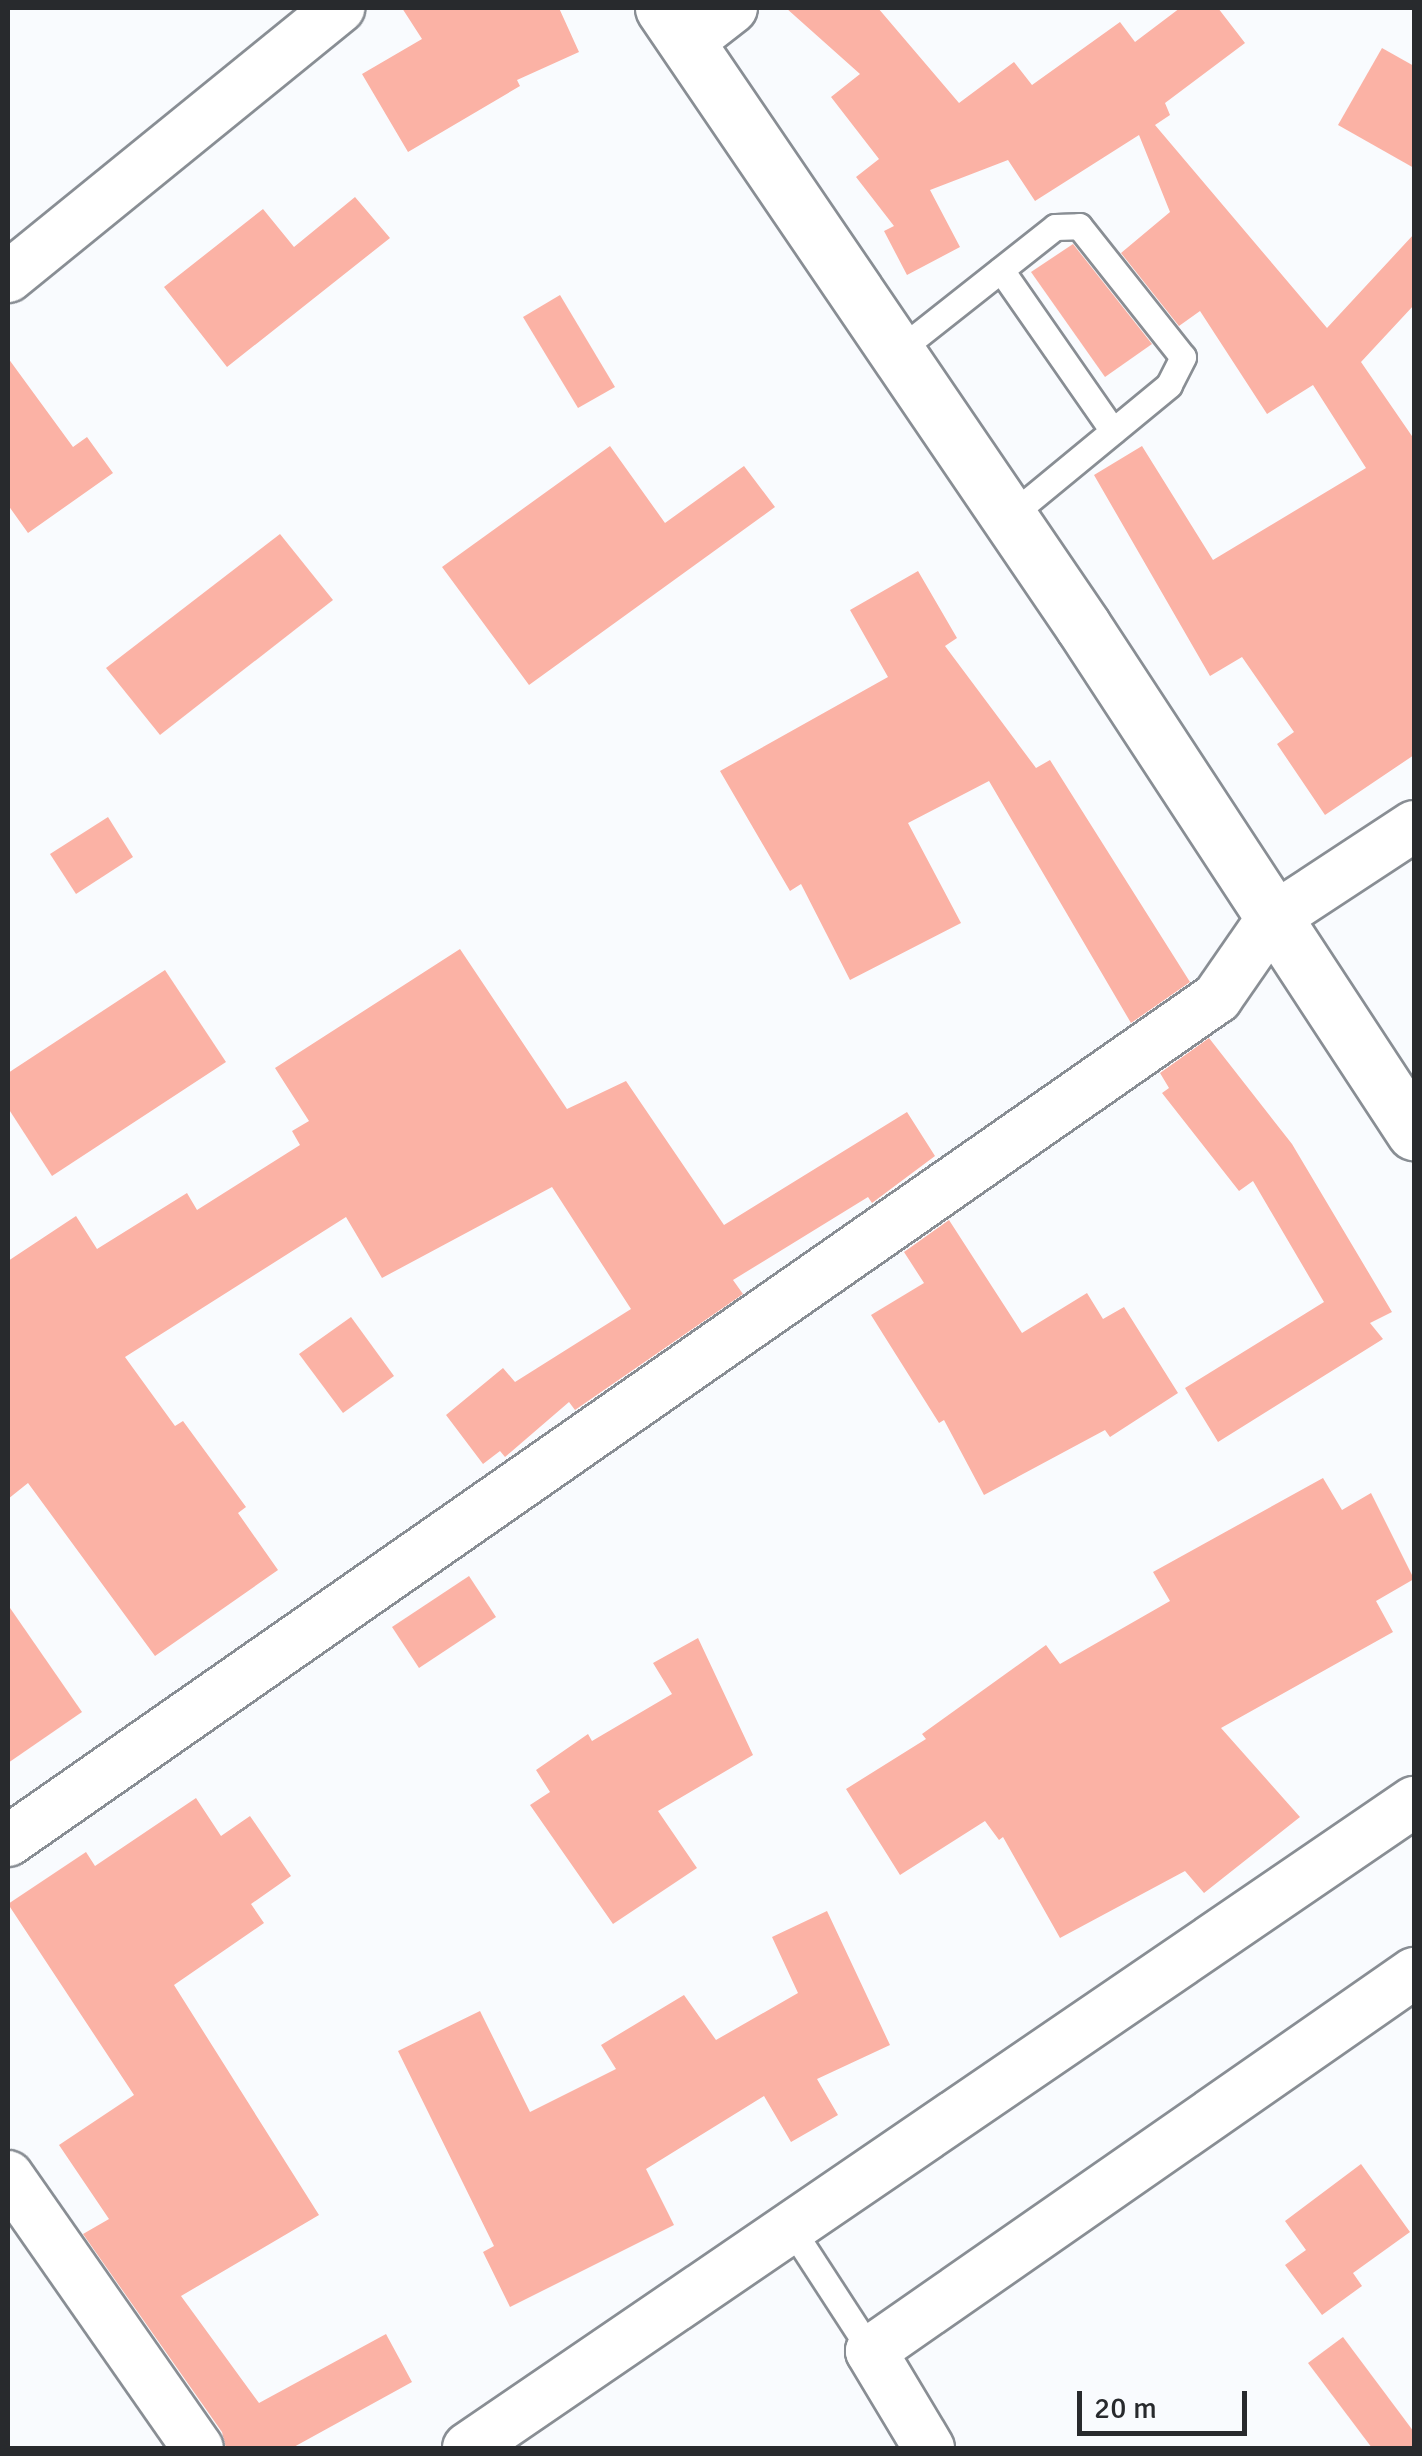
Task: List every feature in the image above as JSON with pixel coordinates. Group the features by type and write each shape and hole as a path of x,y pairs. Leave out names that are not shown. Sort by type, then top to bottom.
{"street":[{"path":"8,277 338,8"},
{"path":"732,8 675,25 1009,517 1414,1132"},
{"path":"8,1841 1217,998 1271,920 1414,826"},
{"path":"468,2448 1414,1802"},
{"path":"929,2448 872,2351 1414,1973"},
{"path":"8,2176 198,2448"}],"lane":[{"path":"898,351 1055,228 1080,226 1182,356 1168,385 1009,517"},
{"path":"1000,270 1114,431"},
{"path":"791,2228 872,2351"}],"building":[{"path":"402,8 559,8 579,52 517,80 520,86 408,152 362,74 422,39"},
{"path":"786,8 878,8 959,103 1014,62 1032,85 1120,22 1135,42 1180,8 1218,8 1245,43 1165,103 1170,115 1155,125 1327,328 1414,234 1414,305 1361,362 1414,439 1414,755 1325,815 1277,744 1294,732 1242,657 1210,676 1094,475 1142,446 1213,560 1366,468 1313,385 1267,414 1200,311 1179,326 1121,253 1170,212 1139,135 1035,201 1008,160 930,190 960,247 907,275 884,231 894,226 856,177 879,159 831,97 860,74"},
{"path":"1382,48 1414,66 1414,168 1338,125"},
{"path":"355,197 390,238 227,367 164,287 263,209 294,247"},
{"path":"1073,244 1152,344 1105,377 1031,272"},
{"path":"560,295 615,387 578,408 523,317"},
{"path":"8,358 73,447 87,437 113,473 28,533 8,505"},
{"path":"610,446 665,523 744,466 775,507 529,685 442,567"},
{"path":"280,534 333,600 160,735 106,668"},
{"path":"918,571 957,638 945,646 1036,768 1050,760 1190,982 1131,1023 989,781 908,823 961,923 850,980 801,884 790,891 720,771 888,677 850,610"},
{"path":"108,817 133,857 76,894 50,854"},
{"path":"460,949 567,1109 626,1081 724,1225 907,1112 935,1156 872,1203 868,1197 733,1280 743,1294 575,1410 569,1402 505,1457 500,1451 483,1464 446,1415 503,1368 515,1382 631,1309 552,1187 382,1278 346,1217 125,1357 175,1426 183,1421 246,1507 238,1513 278,1570 155,1656 28,1483 8,1499 8,1261 76,1216 97,1249 187,1193 197,1210 300,1145 292,1131 309,1121 275,1068"},
{"path":"165,970 226,1062 52,1176 8,1108 8,1073"},
{"path":"1209,1038 1292,1144 1392,1312 1370,1323 1383,1339 1218,1442 1185,1388 1324,1302 1253,1181 1239,1191 1162,1093 1169,1088 1160,1073"},
{"path":"949,1220 1022,1333 1087,1293 1103,1319 1124,1307 1178,1393 1110,1437 1105,1430 984,1495 944,1420 939,1423 871,1315 924,1283 904,1252"},
{"path":"351,1317 394,1376 343,1413 299,1354"},
{"path":"1323,1478 1342,1510 1371,1493 1414,1579 1376,1601 1393,1632 1221,1728 1300,1817 1204,1893 1185,1871 1060,1938 1003,1837 999,1840 985,1821 900,1875 846,1789 926,1739 922,1734 1046,1645 1060,1664 1170,1601 1153,1572"},
{"path":"469,1576 496,1617 419,1668 392,1627"},
{"path":"8,1605 82,1712 8,1763"},
{"path":"698,1638 753,1755 658,1811 697,1868 613,1924 530,1805 550,1792 536,1770 588,1734 592,1741 672,1694 653,1663"},
{"path":"196,1798 221,1836 250,1816 291,1876 251,1904 264,1923 174,1985 319,2215 181,2296 259,2403 386,2334 412,2382 292,2448 226,2448 222,2432 83,2234 109,2219 59,2145 134,2095 8,1904 86,1852 95,1866"},
{"path":"827,1911 890,2045 817,2079 838,2115 791,2142 764,2096 646,2169 674,2225 510,2307 483,2252 494,2246 398,2051 480,2011 530,2112 616,2069 601,2045 684,1995 716,2040 798,1993 772,1937"},
{"path":"1361,2164 1410,2232 1353,2273 1362,2286 1322,2315 1285,2265 1306,2250 1285,2221"},
{"path":"1343,2337 1414,2432 1414,2448 1372,2448 1308,2363"}]}
